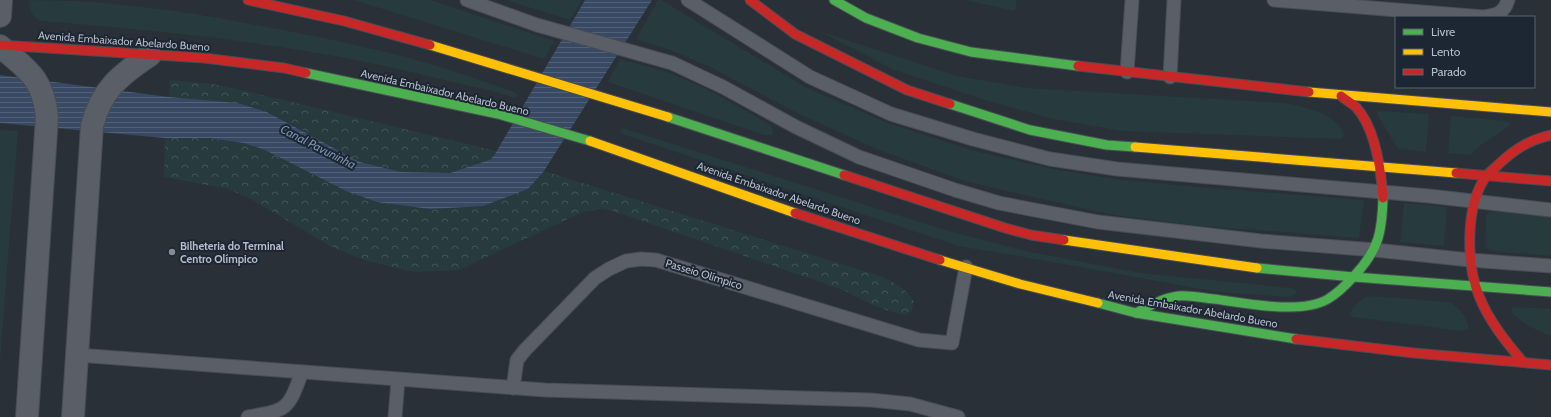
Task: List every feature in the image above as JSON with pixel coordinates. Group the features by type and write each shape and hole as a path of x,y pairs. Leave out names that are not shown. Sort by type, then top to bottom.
{"main road":[{"path":"248,0 280,5 362,25 517,71 639,108 1005,228 1031,235 1092,245 1238,264 1354,277 1475,285 1551,292"},
{"path":"750,0 795,34 907,90 1030,130 1107,145 1551,181"},
{"path":"834,0 866,18 911,35 971,52 1127,72 1341,96 1438,102 1551,112"},
{"name":"Avenida Embaixador Abelardo Bueno","path":"0,45 204,58 284,68 498,114 610,147 818,220 1020,284 1136,313 1316,342 1414,353 1551,365"},
{"path":"1136,313 1161,299 1172,296 1186,296 1290,308 1315,304 1327,300 1337,294 1354,277 1375,250 1382,224 1383,192 1380,167 1370,132 1357,110 1341,96"},
{"path":"1523,362 1494,324 1475,285 1470,260 1470,231 1476,202 1486,176 1514,149 1536,138 1551,135"}],"street":[{"path":"0,16 1,0"},
{"path":"0,45 34,77 43,92 47,111 27,417"},
{"path":"72,417 92,126 101,99 113,84 127,70 150,54"}],"lane":[{"path":"467,0 537,24 672,63 722,87 796,127 859,157 955,190 999,203 1106,223 1261,242 1375,250 1470,260 1551,266"},
{"path":"688,0 810,77 891,114 973,139 1050,158 1117,169 1383,192 1551,210"},
{"path":"1127,72 1132,0"},
{"path":"1170,76 1174,0"},
{"path":"1274,0 1472,16"},
{"path":"1488,16 1497,14 1505,8 1508,0"},
{"name":"Passeio Olímpico","path":"513,388 517,360 525,350 595,278 626,261 641,259 656,260 919,340 952,344 966,267"},
{"path":"77,355 545,390 871,400 910,404 939,414 958,417"},
{"path":"248,417 275,412 286,406 293,397 302,372"},
{"path":"395,417 398,380"}],"green space":[{"path":"30,0 56,0 136,6 214,17 286,30 420,61 515,92 518,96 515,98 387,67 289,48 191,35 42,21 32,14 29,5"},
{"path":"354,0 430,0 554,41 544,59"},
{"path":"506,0 582,0 570,20"},
{"path":"658,0 661,0 807,88 888,123 971,150 1052,169 1115,179 1364,200 1359,238 1191,225 1114,215 965,181 879,150 799,114 710,67 673,51 636,39"},
{"path":"965,0 1017,0 1015,11"},
{"path":"819,31 957,76 1026,88 1284,103 1319,112 1335,122 1341,128 1344,136 1341,139 1122,131 1053,119 985,100 892,69"},
{"path":"620,59 667,72 707,89 769,124 772,127 773,133 772,135 764,135 608,82"},
{"path":"170,80 212,84 237,89 496,151 492,159 450,173 401,172 360,162 267,111 169,97"},
{"path":"1377,111 1429,114 1426,152 1398,149 1377,114"},
{"path":"1451,116 1507,121 1509,126 1478,147 1471,155 1448,153"},
{"path":"622,128 945,230 1026,251 1140,273 1291,288 1298,292 1287,297 1217,292 958,246 622,134 620,130"},
{"path":"0,130 18,131 0,361"},
{"path":"165,138 209,138 244,143 265,150 346,191 373,200 430,209 528,189 544,171 883,277 905,290 914,302 911,312 906,315 889,311 872,305 841,289 613,211 601,209 583,212 459,270 414,272 364,260 330,246 251,199 228,189 164,177"},
{"path":"1404,203 1447,207 1444,246 1400,242"},
{"path":"1498,210 1551,214 1551,256 1494,251 1485,247 1486,216 1489,212"},
{"path":"1370,296 1448,302 1462,313 1467,321 1468,329 1461,331 1353,317 1350,314 1355,305 1364,298"},
{"path":"1514,307 1551,309 1551,336 1525,324 1512,312"}],"water":[{"name":"Canal Pavuninha","path":"585,0 652,0 544,171 528,189 483,206 430,209 377,202 346,191 265,150 244,143 209,138 165,138 0,123 0,75 169,97 237,103 267,112 360,162 401,172 450,173 492,159"}],"traffic: fast":[{"path":"834,0 866,18 918,38 971,52 1078,66"},
{"path":"306,73 498,114 590,141"},
{"path":"950,104 1030,130 1107,145 1135,147"},
{"path":"668,117 844,175"},
{"path":"1136,313 1162,300 1178,296 1192,296 1257,305 1288,307 1317,304 1328,299 1339,291 1363,266 1374,248 1378,240 1382,221 1383,198"},
{"path":"1257,268 1551,292"},
{"path":"1098,303 1136,313 1296,339"}],"traffic: slow":[{"path":"430,45 668,117"},
{"path":"1309,92 1551,112"},
{"path":"590,141 795,213"},
{"path":"1135,147 1456,173"},
{"path":"1064,240 1257,268"},
{"path":"940,260 1020,284 1098,303"}],"traffic: jam":[{"path":"248,0 344,21 430,45"},
{"path":"750,0 795,34 907,90 950,104"},
{"path":"0,45 204,58 284,68 306,73"},
{"path":"1078,66 1309,92"},
{"path":"1341,96 1356,107 1363,116 1373,138 1379,162 1383,198"},
{"path":"1523,362 1493,323 1479,296 1475,283 1470,251 1471,217 1480,187 1487,175 1511,154 1523,146 1551,135"},
{"path":"1456,173 1551,181"},
{"path":"844,175 1005,228 1031,235 1064,240"},
{"path":"795,213 940,260"},
{"path":"1296,339 1414,353 1551,365"}],"place":[{"name":"Bilheteria do Terminal Centro Olímpico","path":"172,252"}]}
